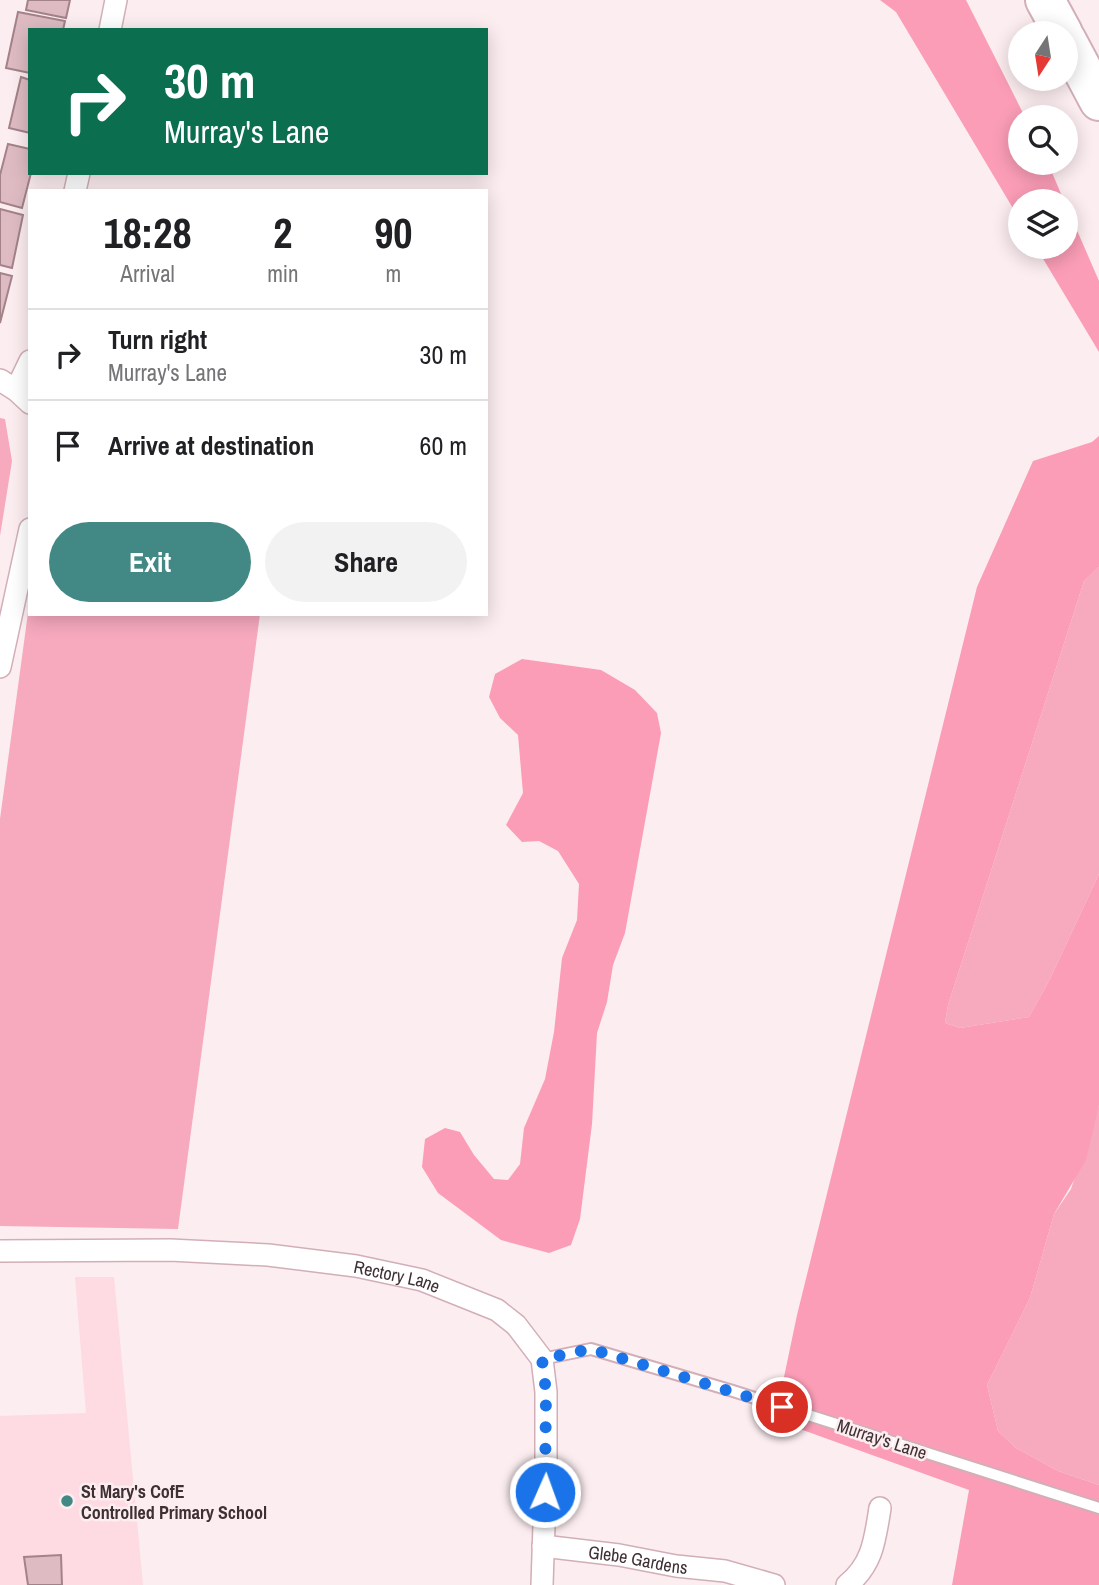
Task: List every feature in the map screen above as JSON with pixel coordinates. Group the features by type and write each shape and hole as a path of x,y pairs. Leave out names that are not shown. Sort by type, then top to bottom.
{"highway":[{"path":"1045,0 1056,21"},
{"path":"1078,62 1099,101"}],"street":[{"path":"110,28 116,0"},
{"path":"15,391 28,365"},
{"path":"0,667 28,538"},
{"name":"Rectory Lane","path":"0,1251 170,1250 268,1255 356,1266 422,1280 497,1310 516,1325 542,1359"},
{"path":"542,1359 546,1392 542,1585"},
{"path":"846,1585 855,1578 872,1552 880,1508"},
{"name":"Glebe Gardens","path":"543,1546 725,1571 774,1585"}],"lane":[{"name":"Murray's Lane","path":"542,1359 591,1349 733,1391 1099,1508"}],"shaded area":[{"path":"880,0 966,0 1008,83 1008,91 1012,91 1019,105 1008,105 1008,175 1053,175 1059,189 1008,189 1008,200 896,12"},
{"path":"1078,233 1099,281 1099,352 1043,259 1078,259"},
{"path":"0,418 5,419 12,461 0,536"},
{"path":"1099,436 1099,567 1084,581 948,1005 945,1023 960,1028 1029,1017 1050,979 1099,874 1099,1105 1086,1160 1054,1214 1030,1298 987,1385 998,1431 1016,1448 1058,1471 1099,1485 1099,1585 952,1585 969,1490 775,1420 797,1315 977,587 1033,461 1092,442"},
{"path":"1099,567 1099,874 1050,979 1029,1017 960,1028 945,1023 948,1005 1084,581"},
{"path":"28,613 28,616 260,616 178,1229 0,1226 0,819"},
{"path":"522,659 601,670 635,690 657,713 661,733 625,933 613,965 607,1002 597,1033 592,1124 580,1219 571,1245 549,1253 501,1240 438,1193 422,1167 425,1139 445,1128 460,1132 474,1155 494,1179 508,1180 520,1164 524,1128 545,1079 554,1032 562,958 577,920 579,884 558,851 539,841 522,842 506,825 523,793 518,735 500,718 489,697 495,674"},
{"path":"1099,1105 1099,1485 1058,1471 1016,1448 998,1431 987,1385 1030,1298 1054,1214 1071,1189"},
{"name":"St Mary's CofE Controlled Primary School","path":"75,1277 114,1277 143,1585 0,1585 0,1416 86,1413"}],"building":[{"path":"28,0 70,0 66,18 26,10"},
{"path":"18,12 65,21 63,28 28,28 28,73 6,68"},
{"path":"21,77 28,79 28,133 9,128"},
{"path":"8,144 28,149 28,175 30,175 22,208 0,202 0,175"},
{"path":"0,209 23,215 12,268 0,265"},
{"path":"0,273 12,276 0,323"},
{"path":"61,1555 62,1585 28,1585 24,1557"}],"place":[{"name":"St Mary's CofE Controlled Primary School","path":"67,1501"}],"route":[{"path":"545,1492 546,1392 542,1359 591,1349 782,1407"}]}
